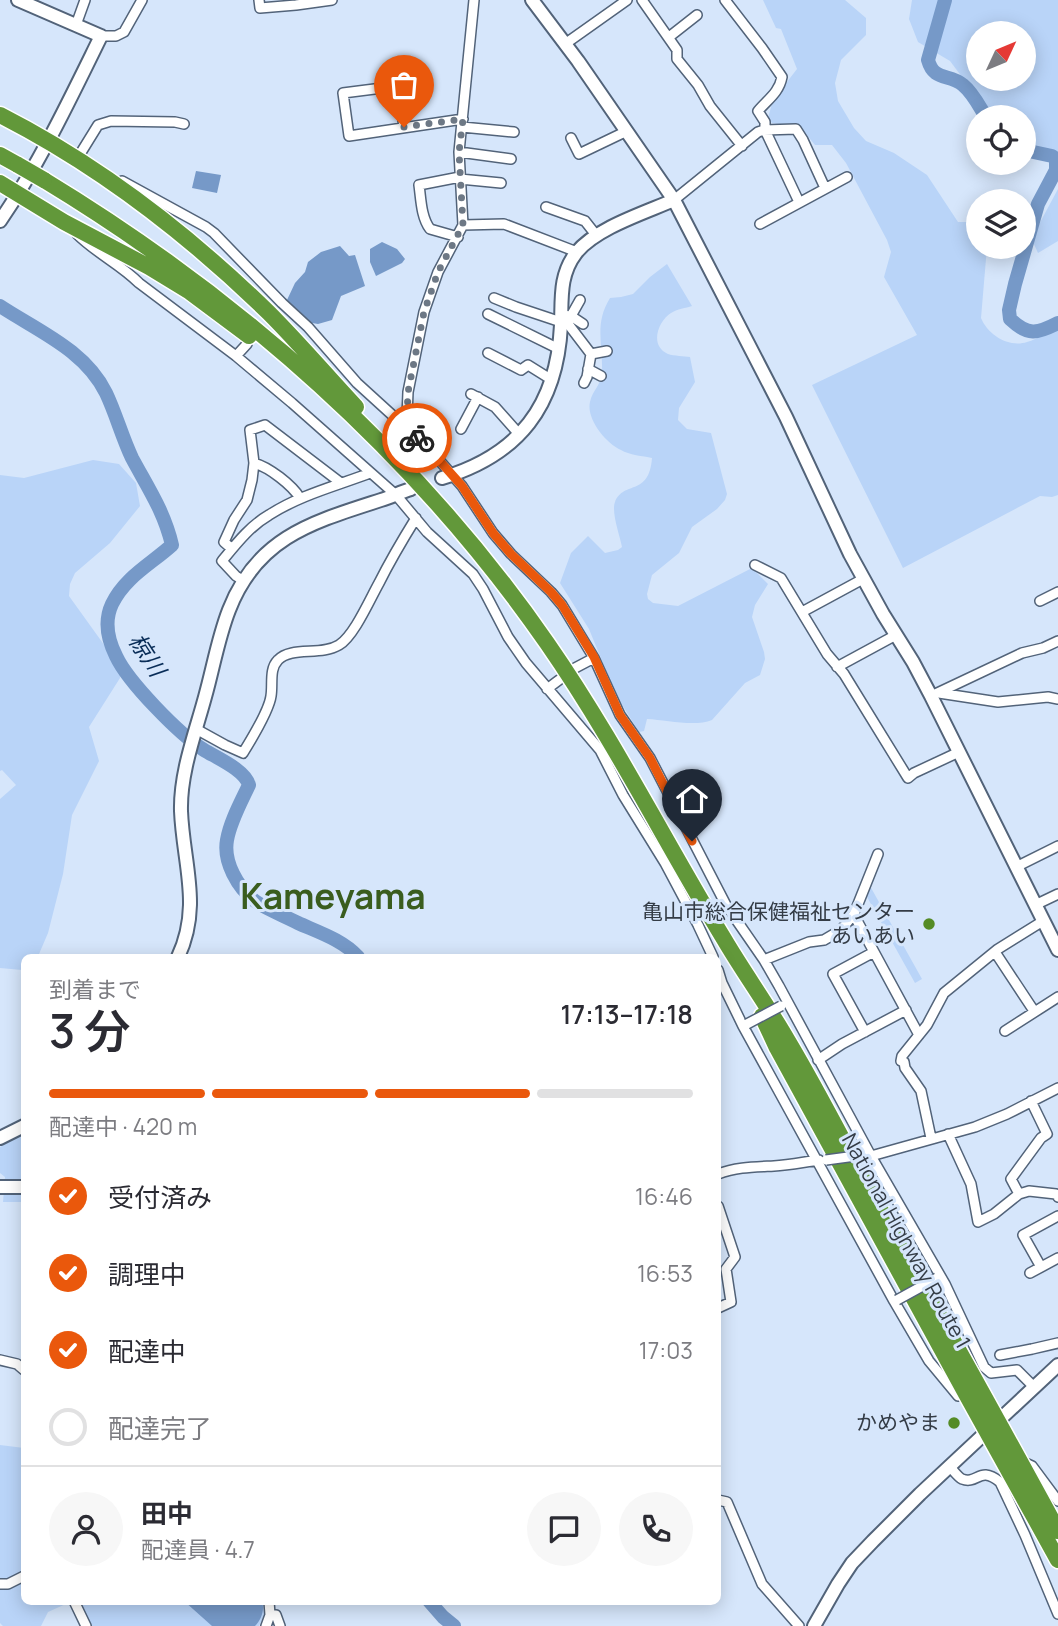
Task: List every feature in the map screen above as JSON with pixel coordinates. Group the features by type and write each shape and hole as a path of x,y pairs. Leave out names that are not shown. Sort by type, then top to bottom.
{"highway":[{"path":"0,116 48,141 101,174 190,241 271,315 416,471 430,487 440,507"},
{"name":"National Highway Route 1","path":"0,155 132,235 261,333 360,423 482,555 547,643 642,796 723,939 784,1059 966,1394 1019,1460 1058,1531"},
{"path":"0,183 190,292 352,422 360,423"},
{"name":"National Highway Route 1","path":"723,939 789,1042 866,1183 1058,1560"}],"street":[{"path":"76,25 85,0"},
{"path":"26,2 101,36 116,36 124,32 142,0"},
{"path":"259,0 260,8 278,3 331,0"},
{"path":"402,424 407,416 408,392 424,312 438,272 463,225 459,152 474,0"},
{"path":"531,0 674,200 786,417 863,579 934,694 959,752 1058,950"},
{"path":"565,44 627,0"},
{"path":"643,0 677,50 677,59 742,146"},
{"path":"725,0 782,77 774,96 758,111 799,202"},
{"path":"668,37 697,15"},
{"path":"0,221 19,194 48,141 101,36"},
{"path":"404,127 398,86 343,93 349,136 404,127 462,123 514,132"},
{"path":"77,159 98,125 111,121 184,124"},
{"path":"447,476 492,457 519,434 540,407 557,364 564,317 561,289 565,274 577,252 596,235 674,200 758,132 765,130 796,129 825,188"},
{"path":"571,138 579,154 627,131"},
{"path":"459,152 511,159"},
{"path":"101,174 114,177 206,227 309,327 357,383 402,424 447,476 462,486 493,533 556,599 594,657 620,715 650,758 726,905 764,960 867,1155 906,1213 987,1370 996,1373 1017,1370 1029,1382"},
{"path":"760,224 847,177"},
{"path":"458,237 427,226 419,185 460,178 502,183"},
{"path":"546,206 585,221 596,235"},
{"path":"64,222 89,246 127,271 292,403 396,495 427,532 473,574 526,663 600,750 623,795 665,863 712,954"},
{"path":"463,225 504,224 577,252"},
{"path":"494,298 516,307 564,317 583,324"},
{"path":"564,317 580,300"},
{"path":"275,312 282,303"},
{"path":"488,313 558,349"},
{"path":"564,317 591,355 584,383"},
{"path":"236,356 247,344"},
{"path":"591,355 607,351"},
{"path":"488,353 522,370 528,365 552,380"},
{"path":"589,369 601,376"},
{"path":"461,429 475,396 495,407 519,434"},
{"path":"232,550 224,542 247,500 252,480 254,463 250,430 264,425 341,483"},
{"path":"254,463 262,465 300,498"},
{"path":"244,581 222,561 244,534 267,516 300,498 370,472"},
{"path":"179,954 187,934 191,911 181,811 183,782 227,616 244,581 267,553 293,534 322,520 411,489"},
{"path":"196,731 243,753 269,704 273,667 276,662 288,655 327,651 340,645 362,614 416,518"},
{"path":"755,565 781,578 908,778 959,752"},
{"path":"802,612 863,579"},
{"path":"1040,601 1058,592"},
{"path":"837,667 896,635"},
{"path":"934,694 1022,653 1044,648 1058,641"},
{"path":"575,668 594,657"},
{"path":"547,689 559,680"},
{"path":"934,694 998,702 1048,697 1058,699"},
{"path":"1016,867 1058,846"},
{"path":"764,960 809,942 824,940 841,930 854,915 878,854"},
{"path":"1035,905 1058,894"},
{"path":"854,915 919,1035"},
{"path":"931,1138 921,1091 901,1061 906,1049 919,1035 944,993 995,952 1043,921"},
{"path":"865,1032 833,974 874,952"},
{"path":"995,952 1034,1011"},
{"path":"721,979 726,993 816,1160 929,1361 958,1396 966,1394"},
{"path":"1005,1031 1058,997"},
{"path":"745,1025 785,1004"},
{"path":"818,1060 906,1010"},
{"path":"721,1173 744,1167 808,1163 867,1155 975,1127 1058,1088"},
{"path":"1019,1194 1011,1179 1041,1138 1047,1134 1031,1101"},
{"path":"0,1138 21,1128"},
{"path":"948,1134 971,1184 978,1222 994,1214 1019,1194 1029,1191 1056,1194 1058,1197"},
{"path":"0,1187 21,1187"},
{"path":"721,1216 734,1257 726,1269 731,1302 721,1307"},
{"path":"1041,1267 1023,1235 1058,1216"},
{"path":"1030,1273 1058,1258"},
{"path":"895,1300 939,1277"},
{"path":"1000,1354 1058,1342"},
{"path":"0,1360 21,1367"},
{"path":"814,1626 832,1592 852,1563 896,1517 992,1426 1029,1382 1058,1364"},
{"path":"1019,1460 1032,1466 1058,1501"},
{"path":"950,1467 962,1479 984,1474 1000,1482 1058,1614"},
{"path":"721,1501 727,1502 762,1584 799,1626"},
{"path":"0,1584 8,1584 21,1578"},
{"path":"76,1605 86,1626"},
{"path":"266,1626 268,1607"},
{"path":"268,1607 276,1615 280,1626"}],"shaded area":[{"path":"763,0 845,0 866,18 866,35 841,60 835,83 838,101 854,128 866,141 894,153 927,175 958,222 966,222 966,259 986,259 981,318 994,335 1006,342 1020,343 1035,339 1058,326 1058,495 1040,496 903,568 812,385 917,335 884,277 891,252 887,240 846,163 832,145 815,145 801,128 772,123 768,118 773,100 797,69 781,29 776,28"},
{"path":"912,0 1058,0 1058,169 1036,151 1036,105 983,105 972,91 1036,91 1036,21 966,21 966,82 950,61 918,42 909,19"},
{"path":"196,171 221,175 217,193 192,188"},
{"path":"1058,189 1058,241 1038,253 1036,230"},
{"path":"382,242 397,249 405,259 376,276 370,262 370,249"},
{"path":"340,246 349,256 355,255 365,286 341,296 332,320 312,323 287,300 295,283 305,272 308,262 321,252"},
{"path":"667,264 692,306 666,317 659,327 657,340 662,350 668,354 690,357 695,382 679,408 678,420 687,429 711,433 727,494 717,509 692,527 679,553 652,575 648,599 653,603 678,606 752,568 768,584 755,605 752,617 765,659 760,675 745,683 712,720 689,723 647,719 644,731 639,732 616,695 589,629 560,583 571,553 588,536 605,553 622,547 615,518 615,502 624,491 641,483 650,470 652,458 624,452 604,436 591,416 590,402 602,376 600,334 602,316 610,298 633,294"},
{"path":"93,460 119,464 136,483 140,506 110,543 75,573 70,584 69,596 120,667 120,678 89,727 99,761 72,815 63,874 48,933 39,954 21,954 21,970 0,968 0,799 16,785 0,771 0,475 24,478"},
{"path":"870,886 922,979 915,983 867,897"},
{"path":"21,1133 21,1202 3,1202 5,1177 0,1173 1,1143"},
{"path":"0,1445 21,1448 21,1573 9,1579 0,1579"},
{"path":"21,1583 21,1605 64,1605 48,1612 41,1626 3,1626 0,1623 0,1590"},
{"path":"82,1605 265,1605 259,1626 91,1626"},
{"path":"188,1605 263,1605 261,1618 255,1626 212,1626"}],"waterway":[{"path":"945,0 928,60 934,72 958,81 967,88 979,105"},
{"path":"1036,153 1056,159 1056,170 1038,204 1015,284 1009,310 1010,319 1033,332 1058,323"},
{"name":"椋川","path":"0,306 73,353 97,378 110,401 132,458 165,521 172,545 131,578 117,594 108,617 109,637 122,667 155,707 204,750 236,769 249,785 233,819 227,840 227,857 233,874 249,896 259,904 338,941 355,954"},
{"name":"椋川","path":"432,1605 454,1626"}],"way so far":[{"path":"404,127 463,119 459,152 463,225 438,272 424,312 408,392 407,416 402,424 417,438"}],"place":[{"name":"亀山市総合保健福祉センター あいあい","path":"929,924"},
{"name":"かめやま","path":"954,1423"}],"district":[{"name":"Kameyama","path":"333,897"}],"route":[{"path":"417,438 462,486 487,526 511,554 562,605 594,657 620,715 650,758 692,841"}]}
